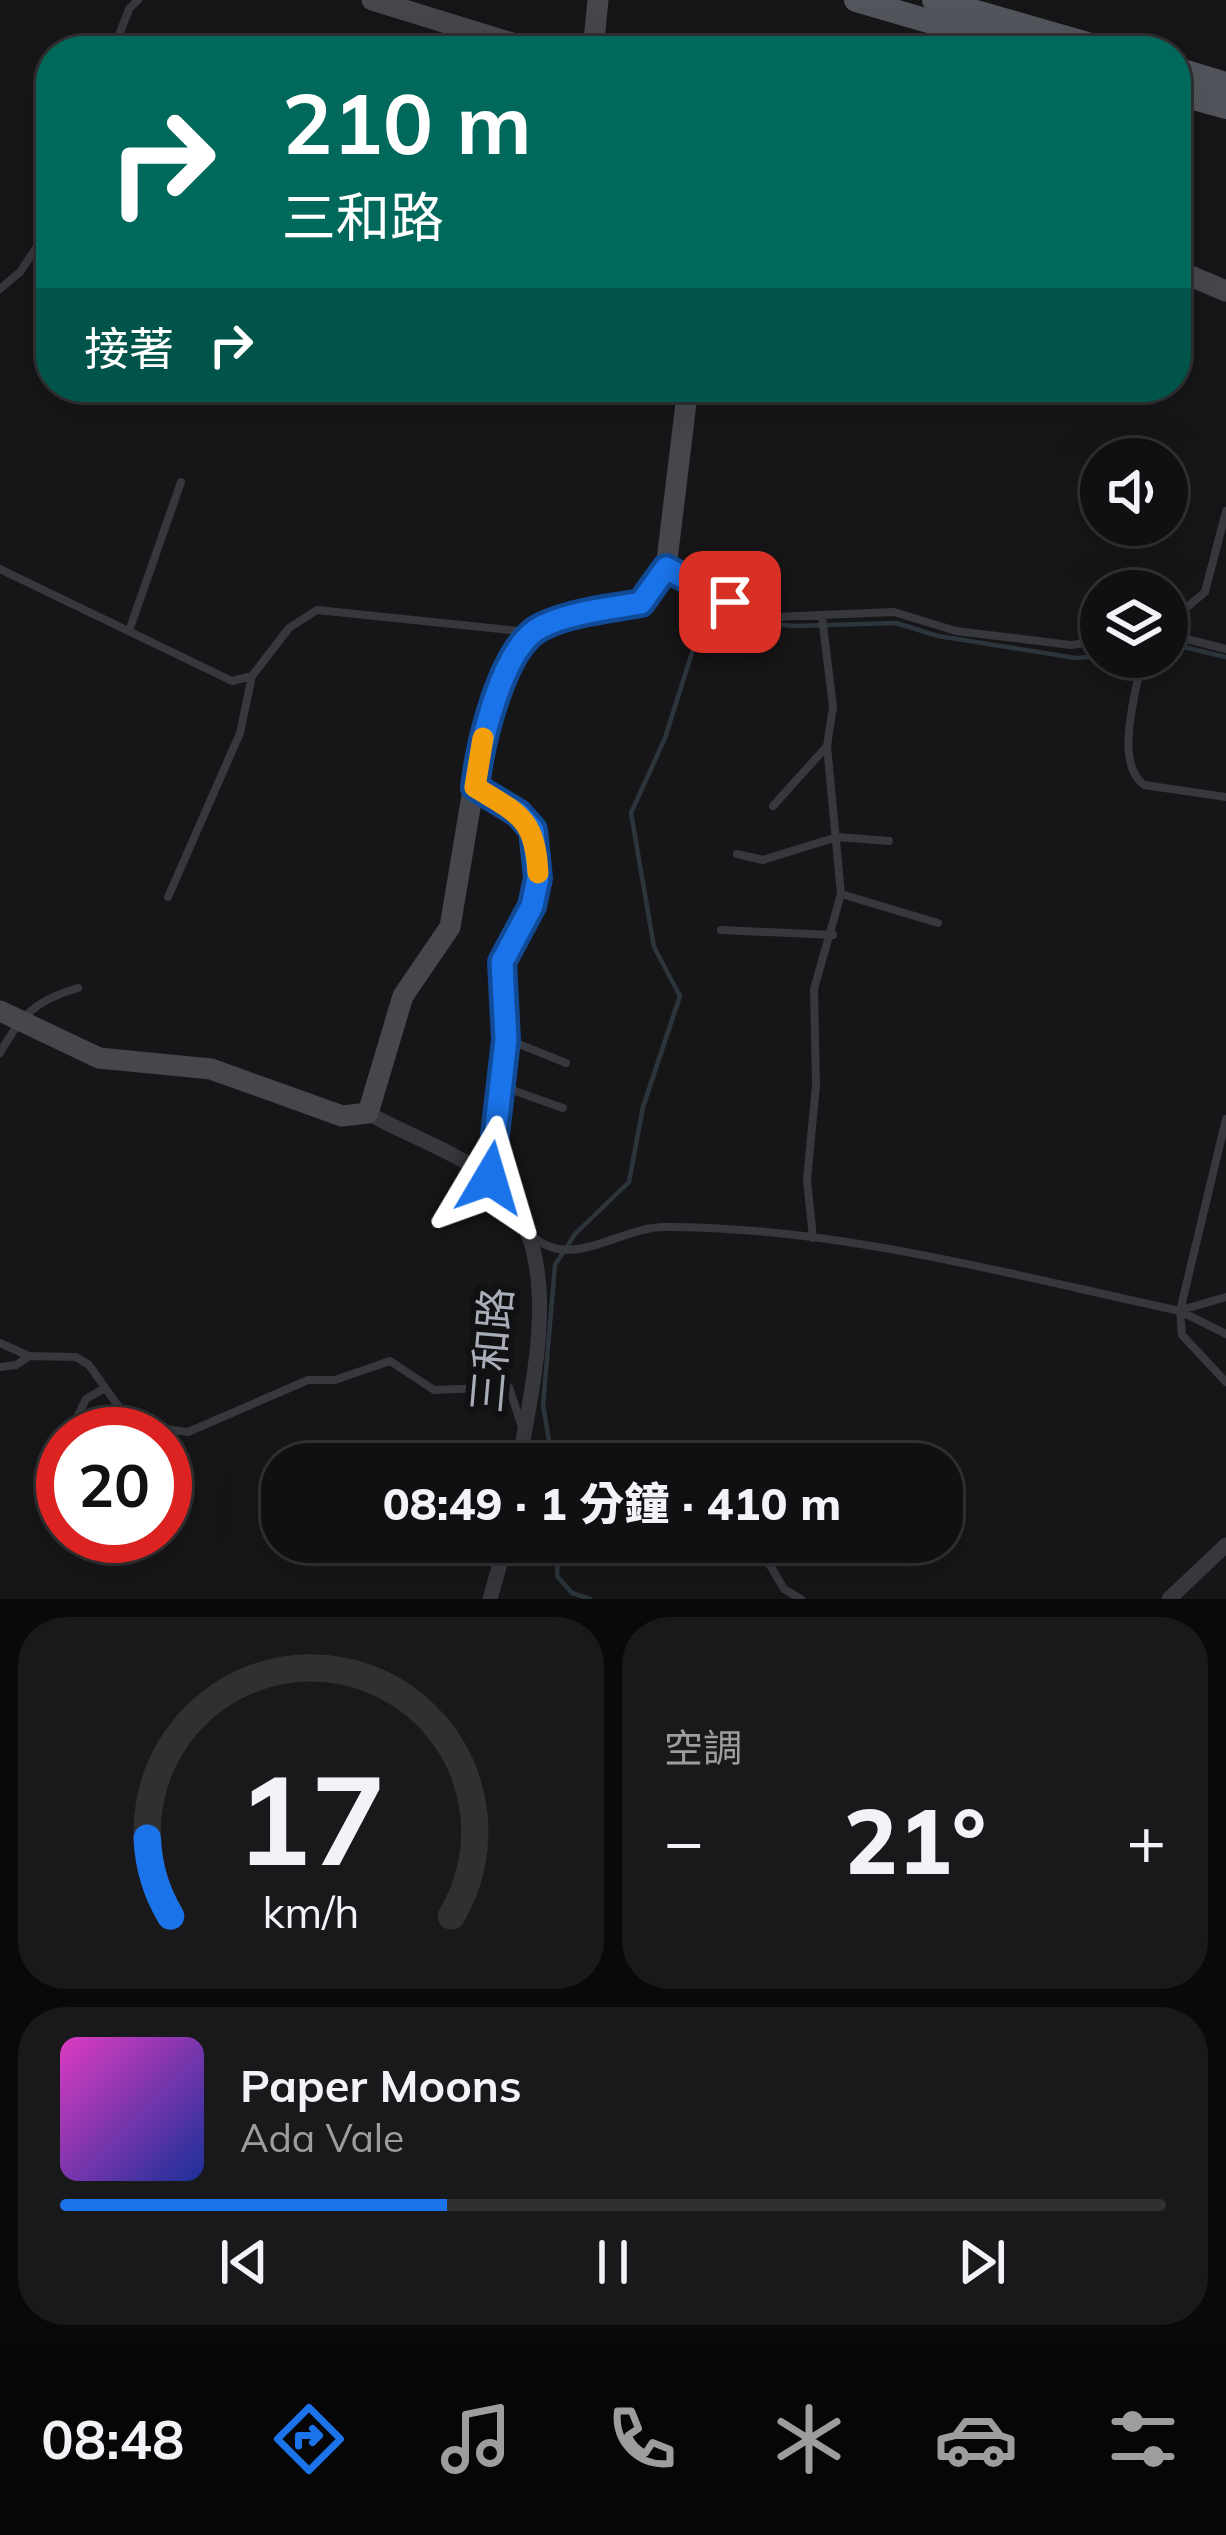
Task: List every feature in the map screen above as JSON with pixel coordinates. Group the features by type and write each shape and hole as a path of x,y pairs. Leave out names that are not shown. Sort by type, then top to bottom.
{"main road":[{"path":"372,0 489,36"},
{"path":"594,36 598,0"},
{"path":"856,0 980,36"},
{"path":"934,0 1060,36"},
{"path":"1191,74 1226,84"},
{"path":"1191,97 1226,107"},
{"path":"1191,276 1226,291"},
{"path":"368,1114 403,996 451,927 492,709 517,650 532,632 568,616 641,603 666,568 686,402"},
{"name":"三和路","path":"9,1016 99,1058 211,1070 342,1116 368,1114"}],"street":[{"name":"三和路","path":"368,1114 490,1178 525,1217 539,1282 523,1443"},
{"path":"1169,1599 1226,1544"},
{"path":"490,1599 500,1563"}],"lane":[{"path":"119,36 129,8 138,0"},
{"path":"0,289 20,272 36,247"},
{"path":"129,631 181,482"},
{"path":"1188,606 1205,592 1226,511"},
{"path":"666,568 730,602 776,617 894,612 956,631 1080,644"},
{"path":"0,569 232,681 252,676 289,628 317,610 532,632"},
{"path":"813,1238 807,1180 816,1085 814,989 841,894 827,746 832,706 822,616"},
{"path":"1188,639 1226,649"},
{"path":"168,897 240,734 253,693 252,676"},
{"path":"1139,678 1128,752 1134,778 1144,785 1226,796"},
{"path":"773,806 827,746"},
{"path":"475,787 518,813 533,830 536,851 532,906 502,962 506,1040 490,1178"},
{"path":"737,854 770,860 837,837 889,841"},
{"path":"841,894 938,923"},
{"path":"721,930 833,935"},
{"path":"0,1053 9,1016 40,999 78,988"},
{"path":"506,1040 566,1063"},
{"path":"501,1086 563,1108"},
{"path":"1226,1119 1180,1311 1182,1335 1226,1382"},
{"path":"530,1234 548,1250 565,1251 589,1250 630,1229 666,1226 813,1238 1180,1311 1226,1334"},
{"path":"1180,1311 1226,1297"},
{"path":"0,1343 29,1356 76,1357 89,1365 121,1409 158,1428 188,1432 308,1380 335,1380 390,1360 434,1390 509,1387 524,1436"},
{"path":"0,1367 16,1366 29,1356"},
{"path":"82,1407 103,1389"},
{"path":"769,1563 784,1589 801,1599"}],"waterway":[{"path":"549,1443 543,1405 555,1265 575,1234 629,1182 643,1107 680,996 654,947 631,813 665,738 702,621 714,617 793,626 896,623 938,636 1080,658"},
{"path":"1188,648 1226,657"},
{"path":"558,1563 557,1576 572,1593 590,1599"}],"slow traffic":[{"path":"483,738 475,787 518,813 533,830 538,873"}],"route":[{"path":"490,1178 506,1040 503,954 532,906 538,878 533,830 518,813 475,787 492,709 517,650 532,632 568,616 641,603 650,598 666,568 730,602"}]}
